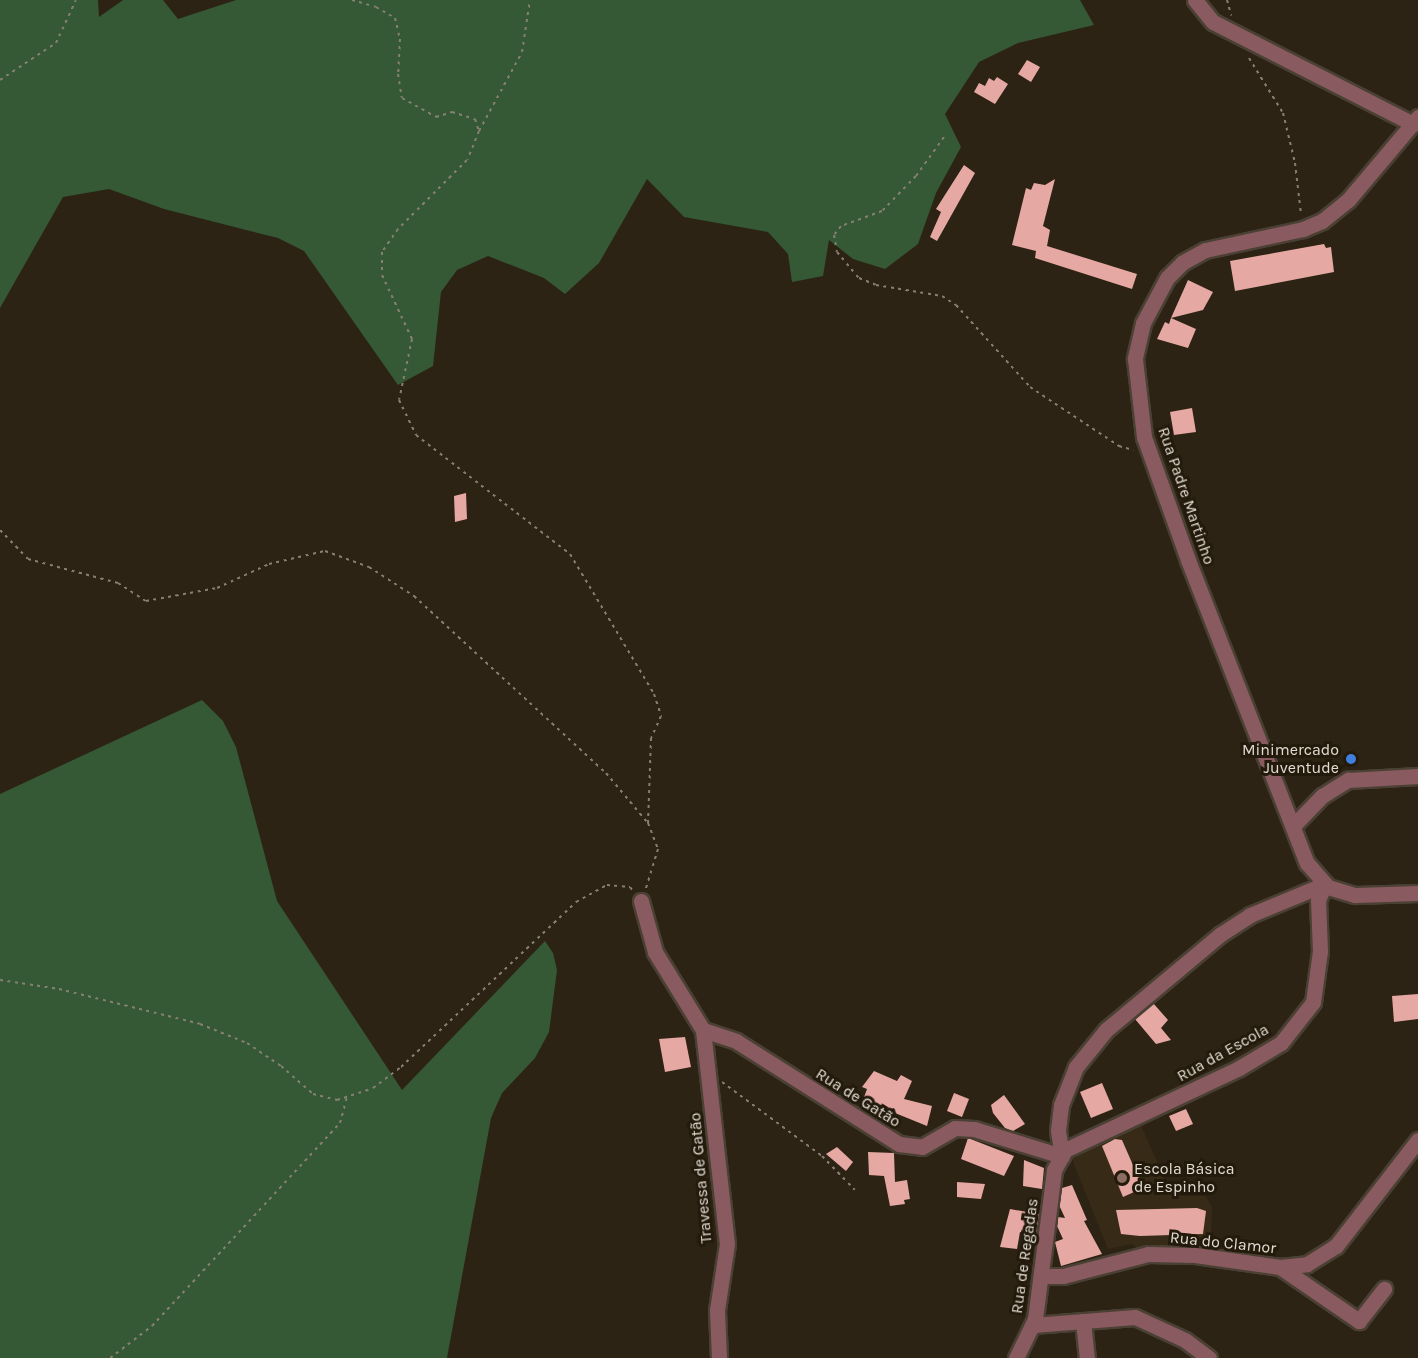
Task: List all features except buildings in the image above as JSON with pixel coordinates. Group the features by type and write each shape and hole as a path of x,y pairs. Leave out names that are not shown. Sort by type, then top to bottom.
{"street":[{"path":"1195,0 1213,22 1415,120"},
{"name":"Rua Padre Martinho","path":"1325,885 1307,863 1188,560 1150,455 1144,437 1135,359 1143,323 1167,278 1182,262 1205,250 1303,229 1322,221 1348,201 1415,120"},
{"path":"1293,826 1322,796 1348,780 1418,776"},
{"path":"1062,1156 1058,1130 1061,1105 1076,1067 1106,1030 1149,992 1250,915 1325,885 1355,895 1418,893"},
{"name":"Rua da Escola","path":"1062,1156 1065,1150 1230,1073 1281,1043 1313,1002 1320,951 1318,900 1325,885"},
{"path":"641,901 655,952 703,1030"},
{"name":"Rua de Gatão","path":"703,1030 736,1041 899,1144 922,1147 956,1128 974,1129 1062,1156"},
{"name":"Travessa de Gatão","path":"703,1030 727,1244 717,1310 719,1358"},
{"name":"Rua do Clamor","path":"1041,1276 1063,1276 1148,1254 1196,1255 1280,1267 1307,1264 1336,1246 1418,1140"},
{"name":"Rua de Regadas","path":"1016,1358 1033,1325 1054,1170 1062,1156"},
{"path":"1280,1267 1359,1321 1384,1289"},
{"path":"1033,1325 1135,1317 1185,1340 1209,1358"},
{"path":"1083,1321 1087,1358"}],"path":[{"path":"0,80 56,43 76,0"},
{"path":"352,0 376,7 395,18 400,39 398,74 402,98 436,117 452,112 475,120 479,131"},
{"path":"530,0 522,52 479,131 467,160 398,229 382,252 382,275 412,339 399,400 416,435 570,554 654,694 661,717 651,738 648,823"},
{"path":"1248,56 1283,113 1295,163 1303,229"},
{"path":"944,137 916,176 882,211 841,226 834,235 837,252 859,278 876,285 942,296 956,305 1030,387 1119,446 1150,455"},
{"path":"0,530 28,559 118,583 146,602 217,588 269,564 325,551 369,567 414,596 606,773 648,823 658,849 641,901"},
{"path":"0,980 59,989 200,1024 247,1043 281,1066 313,1094 338,1100 373,1088 401,1067 576,902 607,885 630,887 641,901"},
{"path":"709,1078 723,1083 822,1156 855,1190"},
{"path":"110,1358 152,1326 340,1124 347,1096"}],"shaded area":[{"name":"Escola Básica de Espinho","path":"1140,1123 1172,1196 1206,1196 1212,1208 1211,1246 1186,1243 1137,1248 1132,1244 1108,1249 1072,1159 1087,1147"}],"green space":[{"path":"0,0 98,0 99,17 123,0 163,0 178,19 236,0 1080,0 1094,25 1018,43 979,62 945,114 961,147 936,193 918,244 885,269 853,259 829,240 823,276 792,282 788,254 768,232 684,217 647,179 599,263 565,294 544,278 488,256 457,270 441,292 433,366 398,385 304,251 278,238 164,209 109,189 63,197 0,308"},
{"path":"202,700 223,721 236,747 277,901 402,1090 545,941 553,953 557,970 549,1032 535,1058 502,1093 491,1118 447,1358 0,1358 0,794"}],"place":[{"name":"Minimercado Juventude","path":"1351,759"},
{"name":"Escola Básica de Espinho","path":"1122,1178"}]}
